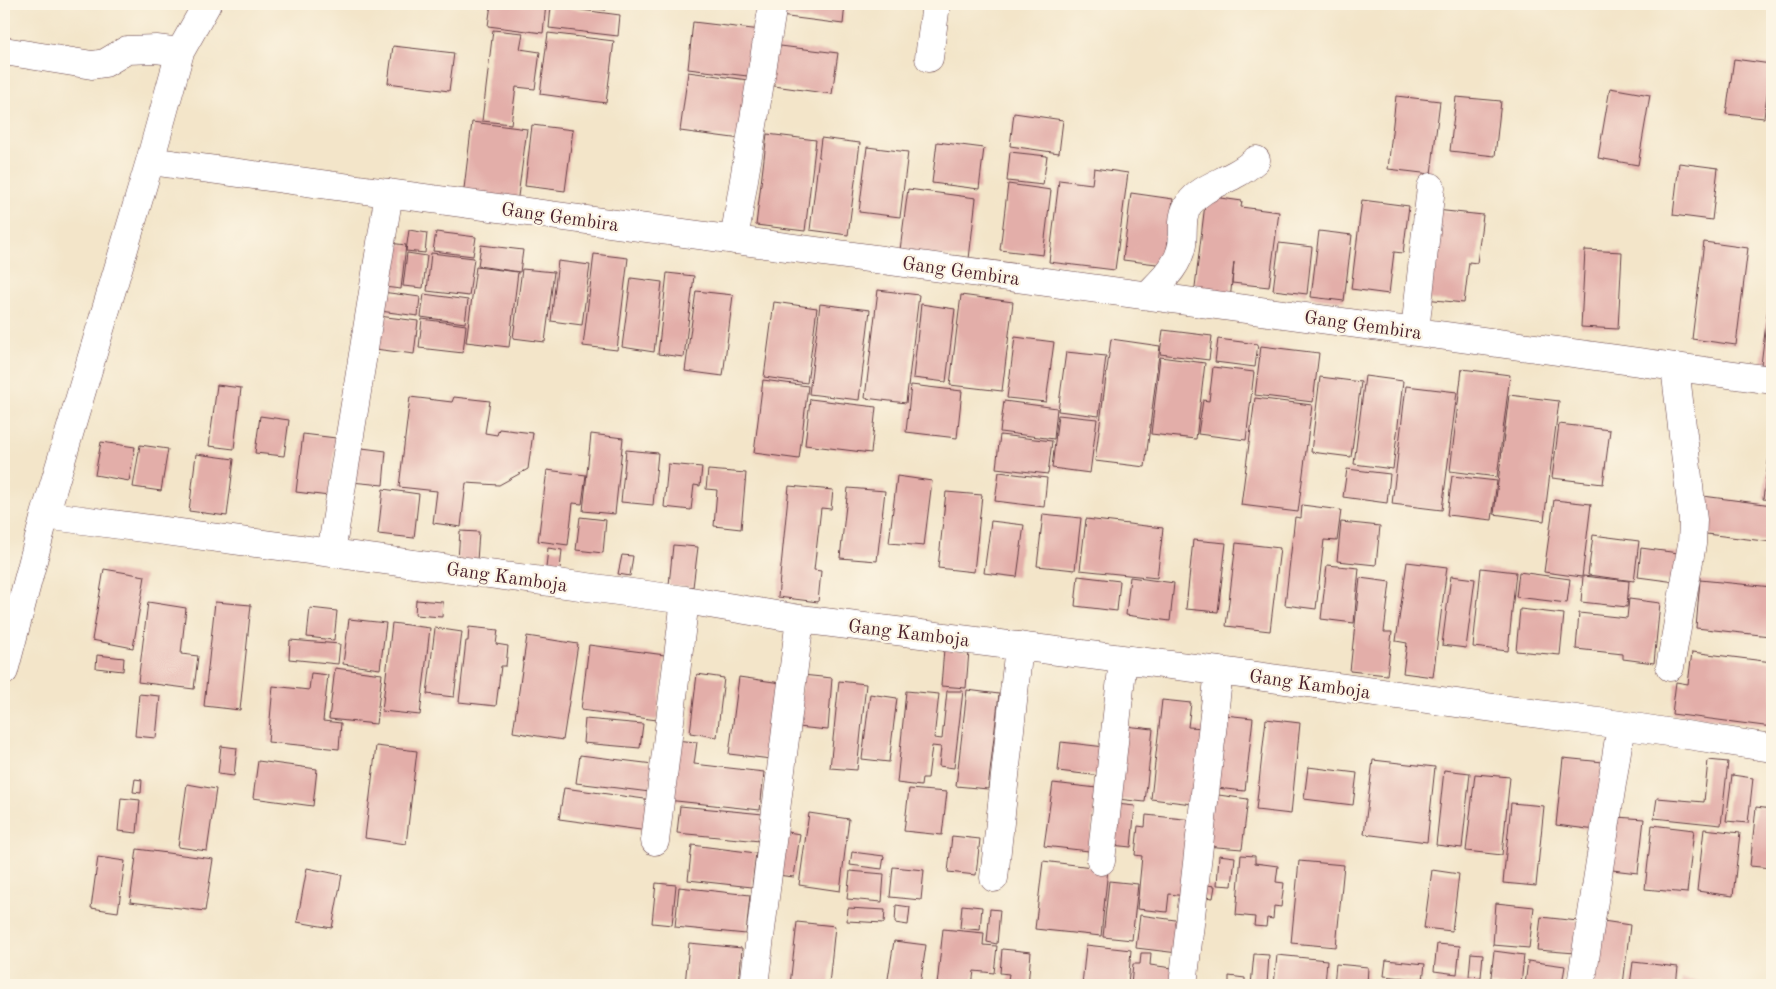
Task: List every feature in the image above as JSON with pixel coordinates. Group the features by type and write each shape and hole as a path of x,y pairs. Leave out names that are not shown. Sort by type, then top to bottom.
{"street":[{"path":"4,672 45,515 150,161 180,52 208,4"},
{"path":"734,240 773,4"},
{"path":"929,58 936,4"},
{"path":"4,51 92,64 105,63 127,50 156,49 180,52"},
{"path":"1148,295 1172,269 1178,258 1182,245 1184,216 1189,205 1199,194 1235,175 1256,160"},
{"name":"Gang Gembira","path":"150,161 1772,380"},
{"path":"1415,331 1431,187"},
{"path":"331,553 389,193"},
{"path":"1670,667 1692,544 1693,520 1675,367"},
{"name":"Gang Kamboja","path":"45,515 685,600 800,619 1219,671 1621,724 1772,748"},
{"path":"655,841 685,600"},
{"path":"754,985 800,619"},
{"path":"994,878 1019,646"},
{"path":"1101,862 1123,660"},
{"path":"1183,985 1219,671"},
{"path":"1581,985 1621,724"}],"building":[{"path":"491,4 546,4 543,33 488,26"},
{"path":"565,4 606,4 606,10"},
{"path":"781,4 845,4 843,24 780,16"},
{"path":"551,6 620,15 618,36 549,28"},
{"path":"693,22 761,30 756,77 688,69"},
{"path":"493,30 523,33 520,49 540,52 535,89 516,87 511,124 482,121"},
{"path":"548,33 614,41 606,103 540,94"},
{"path":"772,45 838,53 832,94 767,85"},
{"path":"393,46 454,53 449,91 388,83"},
{"path":"1734,59 1771,64 1764,118 1726,114"},
{"path":"688,72 748,80 741,139 680,131"},
{"path":"1610,88 1650,95 1638,165 1598,158"},
{"path":"1396,96 1440,101 1431,174 1388,169"},
{"path":"1456,97 1501,101 1495,156 1450,151"},
{"path":"1014,113 1063,120 1059,153 1010,146"},
{"path":"472,122 527,129 517,204 463,197"},
{"path":"532,125 573,130 565,191 525,186"},
{"path":"767,134 816,140 805,231 756,225"},
{"path":"821,138 860,143 848,235 810,230"},
{"path":"937,142 984,148 979,189 932,183"},
{"path":"867,147 908,152 900,217 859,212"},
{"path":"1010,152 1047,156 1043,185 1007,181"},
{"path":"1679,163 1718,168 1712,220 1673,215"},
{"path":"1094,168 1128,173 1115,270 1049,262 1059,180 1092,184"},
{"path":"1008,184 1051,190 1043,255 1000,250"},
{"path":"908,189 976,198 969,259 900,250"},
{"path":"1131,193 1173,199 1165,265 1123,260"},
{"path":"1206,196 1242,201 1241,207 1279,212 1269,287 1232,283 1234,262 1230,300 1194,295"},
{"path":"1362,200 1409,206 1403,253 1394,252 1389,294 1351,289"},
{"path":"1436,210 1483,215 1477,263 1469,262 1464,303 1425,299"},
{"path":"409,230 427,233 425,253 406,251"},
{"path":"1319,231 1352,235 1344,301 1311,297"},
{"path":"436,232 476,237 473,256 433,251"},
{"path":"1704,242 1748,248 1736,345 1692,339"},
{"path":"389,243 406,245 401,289 384,287"},
{"path":"1279,243 1312,247 1307,294 1273,290"},
{"path":"481,245 523,250 520,272 478,266"},
{"path":"1585,250 1622,252 1618,329 1581,327"},
{"path":"407,253 427,256 423,288 403,286"},
{"path":"431,253 474,258 469,296 427,291"},
{"path":"594,254 628,258 617,350 583,346"},
{"path":"558,261 590,265 582,325 551,321"},
{"path":"476,267 518,272 509,347 466,342"},
{"path":"522,269 554,272 545,342 513,338"},
{"path":"667,273 694,276 684,357 658,354"},
{"path":"631,278 662,282 654,352 622,347"},
{"path":"1772,283 1772,366 1761,365"},
{"path":"878,290 919,295 906,403 865,398"},
{"path":"696,291 733,295 723,376 685,371"},
{"path":"382,292 420,297 418,316 380,311"},
{"path":"424,294 468,300 465,323 421,317"},
{"path":"961,295 1013,302 1002,391 950,385"},
{"path":"774,302 817,308 807,383 764,377"},
{"path":"820,304 870,310 859,400 809,394"},
{"path":"921,304 955,309 946,382 913,378"},
{"path":"379,316 418,321 414,354 375,349"},
{"path":"422,319 466,325 463,353 419,348"},
{"path":"1163,330 1212,336 1209,360 1160,354"},
{"path":"1015,337 1054,342 1046,402 1007,398"},
{"path":"1111,339 1160,346 1145,467 1095,461"},
{"path":"1218,339 1258,344 1255,367 1215,362"},
{"path":"1261,346 1319,353 1313,402 1255,395"},
{"path":"1066,352 1106,356 1099,416 1058,411"},
{"path":"1160,357 1205,363 1196,439 1151,434"},
{"path":"1213,367 1254,372 1246,440 1198,434 1203,400 1209,401"},
{"path":"1462,369 1510,375 1497,477 1450,471"},
{"path":"1365,376 1403,381 1393,469 1354,464"},
{"path":"1320,377 1361,382 1351,457 1311,452"},
{"path":"763,380 808,386 799,459 754,453"},
{"path":"217,385 241,388 234,449 209,446"},
{"path":"911,385 962,391 957,438 906,432"},
{"path":"1406,386 1457,392 1442,510 1392,504"},
{"path":"1509,395 1559,401 1544,521 1494,514"},
{"path":"410,397 452,402 454,397 490,401 485,433 497,435 499,429 533,433 528,469 499,485 466,483 461,527 433,523 437,491 399,487"},
{"path":"1255,398 1312,405 1298,512 1241,505"},
{"path":"810,399 876,407 871,453 805,445"},
{"path":"1004,401 1057,408 1054,439 1000,432"},
{"path":"1058,415 1097,419 1090,473 1052,468"},
{"path":"260,416 289,420 284,456 255,453"},
{"path":"1559,424 1610,430 1603,484 1552,478"},
{"path":"303,434 336,438 329,496 296,492"},
{"path":"591,434 623,438 615,514 583,511"},
{"path":"1000,435 1052,441 1048,474 996,468"},
{"path":"101,442 135,447 129,481 95,475"},
{"path":"140,445 168,449 161,491 133,487"},
{"path":"354,447 386,451 383,485 351,482"},
{"path":"1770,448 1772,449 1772,500 1763,499"},
{"path":"626,450 658,453 653,505 621,502"},
{"path":"196,454 234,459 227,516 189,511"},
{"path":"668,464 702,467 700,486 694,485 691,510 664,507"},
{"path":"1347,469 1390,474 1387,503 1343,497"},
{"path":"547,470 586,475 582,504 573,503 568,545 538,541"},
{"path":"708,470 746,473 741,529 714,526 717,490 706,489"},
{"path":"999,472 1047,478 1044,507 995,501"},
{"path":"897,476 932,481 924,546 889,543"},
{"path":"1452,476 1497,481 1492,520 1447,515"},
{"path":"789,486 833,490 831,509 821,508 814,570 821,571 818,602 778,597"},
{"path":"848,488 885,491 877,561 840,558"},
{"path":"383,489 419,494 414,538 378,534"},
{"path":"946,492 982,495 974,572 938,568"},
{"path":"1703,496 1772,505 1772,542 1698,533"},
{"path":"1554,500 1591,504 1582,577 1544,572"},
{"path":"1302,505 1341,510 1337,541 1324,540 1316,609 1285,605 1295,517 1301,518"},
{"path":"1043,514 1081,518 1075,570 1037,566"},
{"path":"580,517 606,520 603,553 576,550"},
{"path":"1086,519 1163,528 1157,578 1080,570"},
{"path":"991,521 1024,525 1017,577 984,573"},
{"path":"1341,522 1380,526 1376,565 1337,561"},
{"path":"460,531 479,532 477,561 458,560"},
{"path":"1593,535 1639,541 1634,581 1588,575"},
{"path":"1193,540 1226,543 1218,612 1186,609"},
{"path":"1236,543 1280,548 1270,631 1226,626"},
{"path":"673,545 698,547 693,587 669,585"},
{"path":"548,548 562,550 559,579 545,578"},
{"path":"1641,548 1686,554 1683,583 1638,577"},
{"path":"622,555 633,556 630,576 618,574"},
{"path":"1407,562 1447,567 1433,677 1403,673 1407,643 1396,641"},
{"path":"1327,565 1359,568 1354,623 1321,619"},
{"path":"1481,568 1516,572 1508,651 1473,647"},
{"path":"104,569 145,576 133,648 92,640"},
{"path":"1519,572 1570,579 1567,603 1516,597"},
{"path":"1078,576 1120,581 1117,611 1075,606"},
{"path":"1451,576 1475,579 1466,648 1442,645"},
{"path":"1583,576 1629,581 1627,607 1581,602"},
{"path":"1130,577 1174,583 1170,621 1126,615"},
{"path":"1360,578 1390,582 1384,632 1392,632 1387,675 1350,671"},
{"path":"1700,580 1772,587 1770,636 1696,628"},
{"path":"1629,599 1660,603 1654,663 1623,659 1623,654 1576,649 1579,613 1627,618"},
{"path":"416,600 443,602 442,617 415,615"},
{"path":"148,602 186,608 181,654 198,656 194,689 138,682"},
{"path":"215,602 251,605 240,710 204,706"},
{"path":"310,608 337,611 334,640 307,637"},
{"path":"1520,609 1564,614 1560,655 1516,651"},
{"path":"349,619 386,623 380,669 343,664"},
{"path":"392,623 430,628 420,715 382,711"},
{"path":"469,627 498,630 496,644 508,646 506,666 501,666 496,706 459,702"},
{"path":"435,628 462,632 454,697 427,694"},
{"path":"527,636 578,644 563,740 513,732"},
{"path":"290,640 340,644 338,664 289,659"},
{"path":"589,645 665,655 657,720 581,710"},
{"path":"944,649 969,651 966,688 941,686"},
{"path":"1692,652 1772,662 1772,727 1672,714 1676,682 1688,684"},
{"path":"97,655 124,658 123,671 96,668"},
{"path":"335,668 382,674 376,724 329,719"},
{"path":"311,673 328,675 323,721 341,723 339,749 268,742 273,686 309,690"},
{"path":"697,674 724,678 717,737 690,733"},
{"path":"802,675 832,678 828,730 798,727"},
{"path":"739,677 781,683 771,759 729,754"},
{"path":"839,681 866,684 857,770 830,768"},
{"path":"967,690 999,694 988,789 956,786"},
{"path":"906,691 939,694 934,738 942,739 947,691 963,691 954,768 939,766 941,747 932,746 928,778 922,778 921,786 897,783"},
{"path":"139,694 160,696 156,738 135,736"},
{"path":"870,694 897,698 889,762 862,759"},
{"path":"1162,700 1191,703 1188,727 1206,728 1192,804 1151,799"},
{"path":"1224,715 1253,718 1245,791 1216,788"},
{"path":"585,719 643,724 640,748 583,743"},
{"path":"1266,719 1300,723 1291,814 1256,810"},
{"path":"1125,726 1153,729 1145,802 1117,799"},
{"path":"673,740 697,742 694,764 764,772 760,810 667,800"},
{"path":"1061,742 1105,747 1101,776 1058,771"},
{"path":"221,746 237,748 234,776 218,774"},
{"path":"376,746 417,751 406,844 365,838"},
{"path":"580,755 653,764 650,792 576,783"},
{"path":"1563,758 1603,762 1596,830 1556,825"},
{"path":"1373,760 1435,767 1427,842 1364,834"},
{"path":"1708,760 1728,762 1721,825 1654,818 1657,798 1704,802"},
{"path":"258,761 317,769 313,806 253,798"},
{"path":"1308,767 1357,773 1353,805 1304,799"},
{"path":"1444,770 1470,773 1462,848 1436,845"},
{"path":"1475,774 1510,777 1502,855 1466,851"},
{"path":"1732,775 1753,778 1748,823 1726,821"},
{"path":"135,779 142,780 141,793 133,792"},
{"path":"1053,783 1097,788 1089,851 1044,846"},
{"path":"187,784 216,789 207,851 178,847"},
{"path":"564,788 652,800 648,831 559,819"},
{"path":"909,789 947,792 942,835 904,831"},
{"path":"1211,794 1248,799 1242,849 1205,846"},
{"path":"121,798 140,800 137,833 118,831"},
{"path":"1511,803 1544,806 1536,886 1503,883"},
{"path":"1116,804 1135,806 1131,847 1111,845"},
{"path":"680,806 763,814 760,841 677,833"},
{"path":"1756,807 1772,809 1772,868 1750,866"},
{"path":"809,813 849,819 840,891 799,885"},
{"path":"1146,815 1193,820 1186,896 1169,894 1167,912 1137,909 1142,856 1135,855 1138,826 1145,827"},
{"path":"1617,817 1644,819 1638,873 1612,870"},
{"path":"1652,825 1694,830 1687,893 1645,889"},
{"path":"1704,829 1740,833 1733,896 1697,891"},
{"path":"775,830 800,834 794,877 768,874"},
{"path":"952,836 980,839 976,875 948,872"},
{"path":"692,845 756,853 752,887 688,880"},
{"path":"137,849 213,859 205,911 130,902"},
{"path":"852,852 884,856 882,869 850,865"},
{"path":"1219,855 1235,857 1232,886 1217,885"},
{"path":"1241,855 1255,856 1255,863 1278,866 1276,882 1284,883 1281,907 1274,906 1273,919 1267,918 1266,927 1254,926 1255,917 1236,915"},
{"path":"98,857 125,861 118,912 91,908"},
{"path":"1043,861 1108,869 1101,936 1035,929"},
{"path":"1299,861 1344,865 1336,947 1291,943"},
{"path":"893,867 924,870 921,900 890,897"},
{"path":"307,868 342,875 332,928 297,922"},
{"path":"1432,870 1459,874 1452,931 1424,928"},
{"path":"850,871 884,874 882,902 847,899"},
{"path":"1109,881 1138,884 1132,940 1103,937"},
{"path":"656,883 676,885 672,925 652,923"},
{"path":"1199,884 1215,886 1213,898 1198,896"},
{"path":"679,887 750,895 746,934 675,927"},
{"path":"1496,903 1534,907 1529,948 1493,945"},
{"path":"896,905 910,907 908,925 895,923"},
{"path":"962,905 982,907 980,930 960,928"},
{"path":"848,908 885,910 884,923 847,921"},
{"path":"990,909 1000,910 997,944 987,942"},
{"path":"1140,915 1182,921 1178,953 1136,948"},
{"path":"1541,917 1578,921 1575,953 1537,950"},
{"path":"1596,920 1630,925 1623,985 1589,985"},
{"path":"797,922 835,926 829,985 790,985"},
{"path":"943,929 984,933 983,945 997,946 994,973 974,971 972,985 937,985"},
{"path":"894,941 926,945 920,985 887,985"},
{"path":"689,943 742,948 739,985 685,985"},
{"path":"1437,944 1460,946 1457,974 1434,971"},
{"path":"1086,945 1131,950 1128,985 1082,985"},
{"path":"1002,949 1031,952 1028,985 1007,985 1009,974 1000,973"},
{"path":"1494,951 1524,955 1521,985 1490,985"},
{"path":"1141,953 1151,953 1150,965 1180,969 1179,985 1131,985 1133,964 1140,964"},
{"path":"1471,953 1483,954 1481,977 1469,976"},
{"path":"1254,954 1269,955 1267,985 1251,985"},
{"path":"1277,955 1327,960 1325,985 1274,985"},
{"path":"1386,960 1425,964 1423,980 1384,976"},
{"path":"1528,961 1565,966 1562,985 1525,985"},
{"path":"1633,962 1678,967 1676,985 1630,985"},
{"path":"1336,964 1368,967 1367,985 1334,985"},
{"path":"1229,976 1245,978 1245,985 1229,985"},
{"path":"1437,978 1479,982 1478,985 1436,985"},
{"path":"1682,979 1721,984 1721,985 1681,985"},
{"path":"1187,980 1222,984 1222,985 1186,985"},
{"path":"1394,980 1423,983 1423,985 1394,985"}]}
